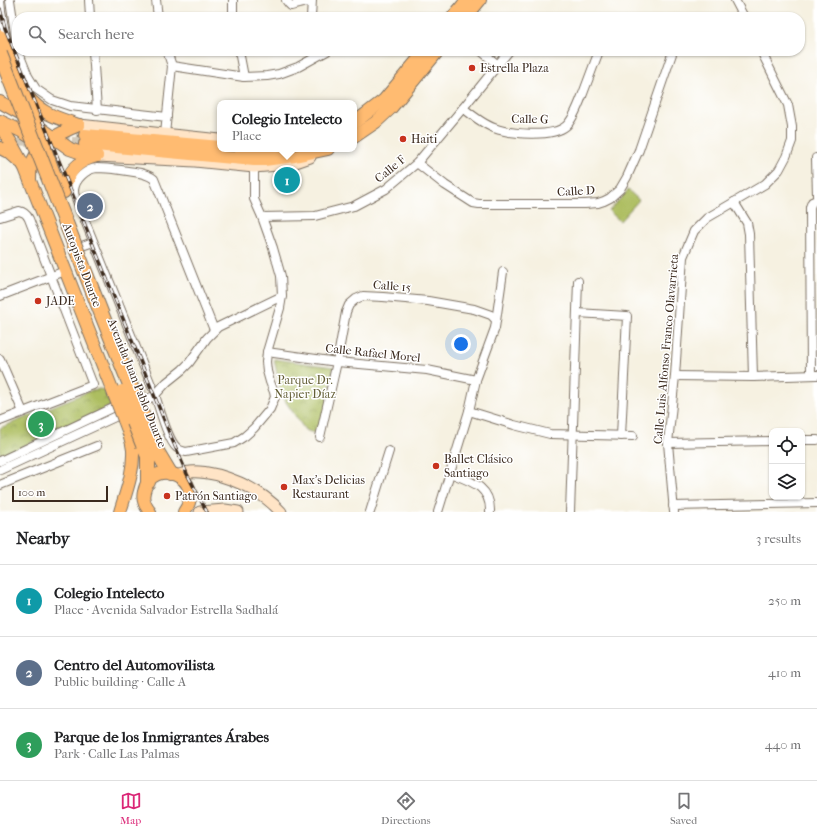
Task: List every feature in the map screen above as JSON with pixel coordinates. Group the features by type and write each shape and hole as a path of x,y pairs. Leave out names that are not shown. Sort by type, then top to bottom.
{"highway":[{"name":"Autopista Duarte","path":"0,54 102,315 143,446"},
{"name":"Autopista Duarte","path":"0,80 148,456 146,485"},
{"name":"Autopista Duarte","path":"143,446 155,448 175,474"}],"main road":[{"path":"457,12 467,0"},
{"path":"470,12 480,0"},
{"path":"0,36 19,84 28,97 38,107 83,134 254,160 275,159 315,152"},
{"path":"357,121 384,100 421,56"},
{"path":"357,135 376,122 391,108 434,56"},
{"path":"0,102 15,97 19,84"},
{"name":"Avenida Juan Pablo Duarte","path":"19,84 32,121 50,161 65,204 88,244 151,401 162,446 175,474 185,482 188,487 190,500 184,512"},
{"path":"0,102 22,114 70,149 97,156 195,161 254,167 290,164 322,152"},
{"path":"0,121 21,131 49,149 55,155 60,164 65,204"},
{"path":"5,142 32,121"},
{"name":"Avenida Juan Pablo Duarte","path":"0,126 5,142 28,167 30,181 114,394 120,418 129,434 143,446 133,464 121,512"},
{"path":"28,167 44,146 54,137 63,132 217,147"},
{"path":"83,134 165,134 217,140"},
{"path":"0,148 10,153 28,167"},
{"path":"64,192 65,184 72,171 83,161 97,156"},
{"path":"28,167 40,158 45,158 50,161"},
{"path":"121,512 152,477 158,474 202,472 233,479 249,487 281,512"},
{"path":"146,485 143,494 144,502 146,508 150,512"},
{"path":"200,512 225,510 238,512"}],"street":[{"path":"0,0 8,47 19,84"},
{"path":"10,0 12,13"},
{"path":"89,0 90,12"},
{"path":"156,0 157,12"},
{"path":"232,0 233,12"},
{"path":"286,0 291,6 312,1 311,12"},
{"path":"735,0 741,12"},
{"path":"20,56 28,76 36,89 52,100 70,106 97,110 167,117"},
{"path":"93,56 97,110"},
{"path":"165,134 172,66 169,56"},
{"path":"241,56 244,77"},
{"path":"172,66 244,77 267,76 279,74 298,67 318,56"},
{"path":"487,56 498,65"},
{"name":"Calle F","path":"262,217 316,216 354,206 386,189 417,163 505,56"},
{"name":"Calle G","path":"463,108 482,122 494,128 508,132 527,134 558,130 566,126 573,116 597,56"},
{"name":"Calle D","path":"417,163 445,185 472,203 514,205 585,204 604,201 616,194 627,177 639,150 671,56"},
{"name":"Calle Luis Alfonso Franco Olavarrieta","path":"673,509 668,443 675,376 683,257 694,231 707,218 765,184 779,170 792,141 792,127 788,105 764,56"},
{"path":"675,376 754,377 814,375 810,208 815,199 816,158"},
{"path":"254,167 254,199 273,248 281,276 282,296 280,308 267,352 266,362 267,372 275,397 270,409 254,428 234,443 186,452 181,451 174,445 151,401 168,382 189,363 214,330 282,296"},
{"path":"88,244 74,190 75,185 81,176 96,168 145,174 150,176 154,179 214,330"},
{"path":"734,202 747,223 749,234 754,377"},
{"path":"0,218 16,212 23,212 30,219 92,385 0,421"},
{"path":"0,296 66,271"},
{"path":"438,512 469,411 476,380 495,328 503,272"},
{"path":"570,512 578,281"},
{"name":"Calle 15","path":"320,437 337,362 346,312 349,305 356,298 363,296 428,301 474,309 491,315 496,319"},
{"path":"577,313 627,316 621,436"},
{"name":"Calle Rafael Morel","path":"267,352 337,362 427,370 476,380"},
{"path":"0,359 23,412"},
{"path":"145,387 168,382"},
{"path":"0,461 113,408"},
{"path":"469,411 550,434 633,436"},
{"path":"0,470 120,418"},
{"path":"805,440 817,440"},
{"path":"668,443 769,441"},
{"path":"0,485 97,446"},
{"path":"370,512 389,451"},
{"path":"450,473 474,482 481,488 486,495 490,512"},
{"path":"673,509 817,503"}],"green space":[{"path":"628,190 639,200 620,221 609,211"},
{"name":"Parque Dr. Napier Díaz","path":"274,359 334,367 325,422 314,433 305,430 281,395"},
{"path":"92,390 104,390 111,406 0,457 0,428"}],"tunnel":[{"path":"58,133 85,135"},
{"path":"0,138 85,144"},
{"path":"131,397 146,389"}],"railway":[{"path":"0,9 5,28 12,45"},
{"path":"16,56 169,432 187,474 207,512"}],"place":[{"name":"Estrella Plaza","path":"472,68"},
{"name":"Haiti","path":"403,139"},
{"name":"Colegio Intelecto","path":"287,180"},
{"name":"Centro del Automovilista","path":"90,206"},
{"name":"JADE","path":"38,301"},
{"name":"Parque de los Inmigrantes Árabes","path":"41,424"},
{"name":"Ballet Clásico Santiago","path":"436,466"},
{"name":"Max's Delicias Restaurant","path":"284,487"},
{"name":"Patrón Santiago","path":"167,496"}]}
